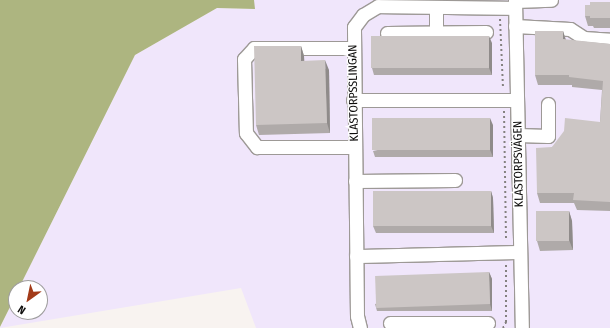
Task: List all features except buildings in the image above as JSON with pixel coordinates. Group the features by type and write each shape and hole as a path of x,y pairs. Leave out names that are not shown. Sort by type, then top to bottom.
{"street":[{"name":"KLASTORPSSLINGAN","path":"360,328 357,316 353,100 354,28 363,15 378,6 500,8 515,3 551,0"},
{"name":"KLASTORPSVÄGEN","path":"515,3 522,328"},
{"path":"436,7 436,33"},
{"path":"515,26 570,29 584,38 610,40"},
{"path":"387,33 486,32"},
{"path":"353,48 254,48 244,59 246,133 257,147 354,147"},
{"path":"353,100 517,100"},
{"path":"518,135 548,136 548,104"},
{"path":"355,181 455,180"},
{"path":"356,256 520,252"},
{"path":"390,323 439,325 488,323"}],"path":[{"path":"500,8 504,100 506,253 506,322 503,328"}],"shaded area":[{"path":"254,0 610,0 610,328 256,328 241,288 0,328 8,312 8,320 48,320 48,280 23,280 135,55 217,8 254,9"}],"green space":[{"path":"0,0 254,0 255,9 217,8 135,55 23,280 8,280 8,311 0,327"}]}
